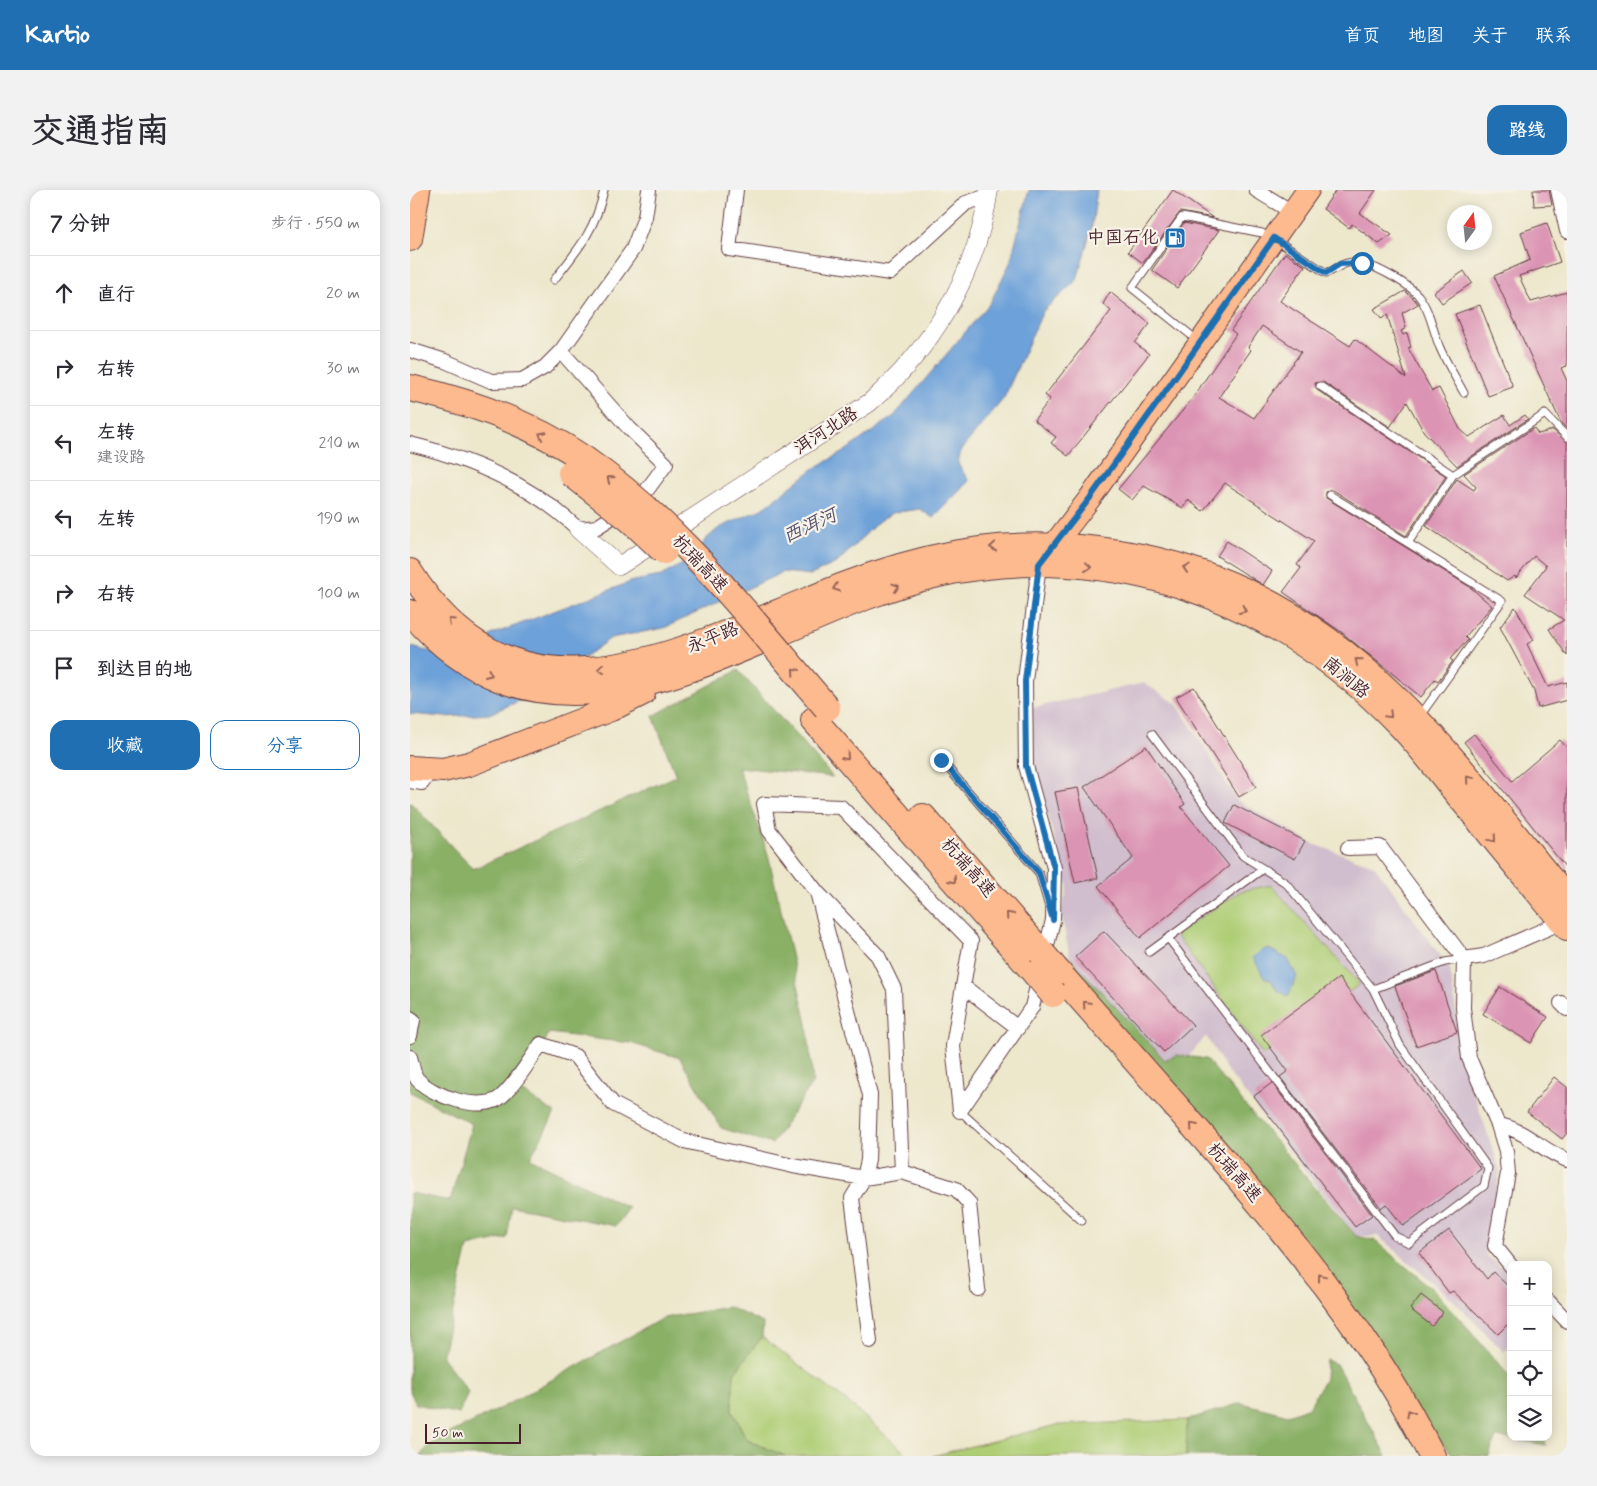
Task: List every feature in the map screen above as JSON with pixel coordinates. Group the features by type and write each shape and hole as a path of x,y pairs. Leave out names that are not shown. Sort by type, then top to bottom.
{"highway":[{"path":"410,239 418,190"},
{"name":"杭瑞高速","path":"410,388 482,407 518,422 578,466 661,548 821,714 1047,973 1299,1279 1365,1374 1412,1456"},
{"name":"杭瑞高速","path":"410,407 439,413 502,435 578,466"},
{"name":"南涧路","path":"1042,550 1096,548 1150,558 1203,573 1254,594 1303,621 1350,654 1418,718 1567,898"},
{"name":"永平路","path":"410,612 438,641 458,657 504,680 550,691 589,693 621,690 682,650 843,585 902,565 959,552 1042,550"},
{"name":"永平路","path":"410,571 423,592 453,624 491,649 512,659 536,666 588,670 688,672 824,613 897,587 1042,550"},
{"name":"南涧路","path":"1042,550 1196,591 1262,620 1316,652 1359,686 1401,727 1564,925"},
{"path":"420,769 458,767 478,761 610,709 688,672 763,618"},
{"name":"杭瑞高速","path":"1047,973 1269,1213 1314,1268 1381,1364 1432,1456"}],"main road":[{"path":"1042,550 1090,498 1195,339 1268,236 1289,202 1308,190"}],"street":[{"path":"410,350 446,361 491,381 522,380 545,367 561,351 634,249 646,217 649,190"},
{"path":"736,190 728,249 890,273 966,203 988,193"},
{"path":"1256,190 1289,202"},
{"path":"1558,190 1567,231"},
{"name":"洱河北路","path":"578,529 619,566 869,403 896,380 925,344 952,301 972,259 988,193"},
{"path":"410,444 440,451 522,488 560,513 578,529 597,527 641,498 666,464 629,428 561,351"},
{"path":"960,1111 1032,1007 1053,920 1054,868 1026,766 1025,681 1042,550"},
{"path":"410,781 422,783 420,769"},
{"path":"902,1172 894,989 878,956 817,892 769,830 764,804 841,807 971,941 953,1046 960,1111"},
{"path":"1348,848 1380,847 1464,959 1463,1008 1469,1058 1498,1125 1506,1151 1508,1173 1495,1246 1507,1261"},
{"path":"817,892 870,1096 868,1160 864,1178 852,1198 870,1341"},
{"path":"1464,959 1484,956 1564,925"},
{"path":"963,986 1018,1028"},
{"path":"410,1018 413,1020 410,1036"},
{"path":"410,1057 416,1078 439,1094 469,1104 487,1102 501,1097 541,1044 574,1056 613,1104 684,1141 793,1166 864,1178 902,1172 956,1189 969,1203 978,1289"},
{"path":"1498,1125 1514,1128 1555,1155 1567,1160"},
{"path":"1552,1305 1567,1321"}],"lane":[{"path":"554,280 579,249 599,214 604,190"},
{"path":"1195,339 1132,288 1182,217 1268,236 1326,273 1340,264 1362,263 1382,271 1418,296 1428,312 1441,350 1464,393"},
{"path":"1320,386 1453,475"},
{"path":"1408,543 1453,475 1544,414 1567,437"},
{"path":"1330,494 1502,601 1418,718"},
{"path":"1152,734 1243,856 1286,883 1373,989 1400,1045 1488,1168 1484,1186 1409,1243 1395,1236 1168,938"},
{"path":"941,760 1039,873 1053,920"},
{"path":"1149,952 1263,869"},
{"path":"1373,989 1445,962 1464,959"},
{"path":"960,1111 1082,1221"}],"shaded area":[{"path":"1144,683 1177,704 1238,801 1313,844 1374,865 1450,969 1464,1065 1500,1170 1486,1255 1507,1271 1507,1349 1504,1352 1454,1301 1378,1236 1356,1236 1226,1069 1206,1036 1189,1056 1177,1055 1165,1060 1070,958 1061,912 1068,886 1029,750 1032,708"}],"green space":[{"path":"738,670 833,777 738,767 768,854 807,1024 813,1082 772,1144 721,1128 680,1058 630,1043 549,1033 521,1091 555,1113 530,1158 629,1208 616,1226 512,1206 507,1238 468,1247 442,1357 468,1392 459,1414 416,1404 410,1391 410,1193 450,1201 472,1124 410,1092 410,802 473,869 676,776 653,716"},
{"path":"1271,885 1360,984 1263,1055 1175,934 1241,891"},
{"path":"1070,958 1165,1060 1177,1055 1206,1059 1356,1236 1374,1240 1435,1291 1507,1373 1507,1439 1496,1437 1489,1456 1452,1454 1416,1413 1063,965"},
{"path":"729,1307 763,1323 762,1337 734,1373 732,1410 747,1440 785,1456 419,1456 436,1440 501,1408 663,1318"},
{"path":"762,1337 849,1403 909,1456 785,1456 747,1440 732,1410 734,1373"},
{"path":"1326,1360 1336,1364 1387,1456 1186,1456 1187,1420 1241,1403 1288,1415 1309,1407 1325,1379"},
{"path":"1187,1420 1186,1456 932,1456 1057,1425"},
{"path":"1521,1441 1545,1441 1546,1445"}],"water":[{"name":"西洱河","path":"1029,190 1097,190 1092,226 1077,280 1043,311 1004,398 961,450 958,464 969,481 933,518 920,509 892,513 879,521 838,562 811,575 783,572 664,628 611,638 526,698 489,714 445,717 410,714 410,646 431,652 463,651 483,642 491,635 633,581 661,576 697,556 705,540 719,528 764,508 813,469 845,451 894,416 990,303 1010,263"},
{"path":"1267,948 1288,959 1297,977 1288,996 1277,990 1271,980 1264,978 1253,957"}],"building":[{"path":"1173,190 1213,218 1180,212 1143,263 1128,252"},
{"path":"1336,190 1376,190 1360,213 1392,235 1379,244 1352,224 1349,228 1323,209"},
{"path":"1533,190 1549,190 1552,205 1534,206"},
{"path":"1184,223 1219,230 1177,288 1152,270"},
{"path":"1547,223 1560,262 1519,276 1531,302 1567,292 1567,366 1561,368 1567,381 1567,429 1561,423 1494,276 1530,260 1521,232"},
{"path":"1285,253 1305,266 1280,301 1350,346 1355,339 1406,378 1387,314 1382,319 1374,309 1405,291 1414,299 1418,304 1402,313 1406,328 1401,331 1403,335 1407,333 1411,347 1408,348 1432,391 1439,388 1460,429 1469,437 1504,415 1510,425 1525,415 1528,419 1457,466 1424,432 1407,402 1390,427 1323,382 1315,383 1317,390 1446,476 1406,536 1333,490 1326,492 1326,498 1470,587 1492,606 1465,637 1468,640 1450,659 1453,661 1438,681 1435,679 1421,697 1340,631 1283,592 1301,568 1297,565 1314,541 1225,483 1203,511 1188,500 1183,508 1144,486 1132,500 1118,489 1192,399 1236,334 1231,330","holes":["1262,326 1301,352 1254,418 1219,397 1251,350 1248,347"]},
{"path":"1464,271 1472,283 1442,303 1434,292"},
{"path":"1110,292 1150,324 1135,343 1149,354 1068,456 1051,443 1056,437 1034,420 1050,399 1045,395 1111,311 1103,304"},
{"path":"1480,305 1513,387 1488,396 1455,314"},
{"path":"1534,428 1538,434 1553,430 1567,442 1567,656 1549,629 1564,620 1525,594 1546,566 1534,556 1516,578 1515,576 1507,581 1426,526 1457,479 1474,490 1476,487 1464,474"},
{"path":"1227,541 1272,571 1263,585 1217,556"},
{"path":"1515,607 1534,640 1527,644 1548,687 1567,682 1567,700 1538,708 1534,691 1500,627"},
{"path":"1194,687 1256,787 1239,797 1176,697"},
{"path":"1474,734 1512,781 1560,740 1567,748 1567,869 1464,742"},
{"path":"1146,746 1185,804 1181,807 1229,866 1140,938 1098,886 1133,858 1084,787"},
{"path":"1078,788 1098,878 1075,883 1055,792"},
{"path":"1234,805 1305,841 1295,859 1225,823"},
{"path":"1104,931 1193,1025 1164,1052 1075,957"},
{"path":"1436,971 1457,1032 1416,1046 1395,986"},
{"path":"1339,978 1481,1169 1403,1226 1386,1204 1381,1208 1280,1077 1288,1071 1261,1035"},
{"path":"1500,987 1548,1017 1531,1043 1483,1014"},
{"path":"1554,1077 1567,1087 1567,1133 1562,1139 1527,1112"},
{"path":"1272,1083 1372,1215 1355,1227 1254,1096"},
{"path":"1449,1230 1487,1279 1493,1272 1507,1285 1507,1325 1498,1334 1453,1291 1449,1293 1419,1253"},
{"path":"1421,1295 1443,1312 1432,1326 1410,1309"}],"place":[{"name":"中国石化","path":"1175,238"}],"route":[{"path":"941,760 1039,873 1053,920 1054,868 1049,844 1026,766 1025,681 1039,564 1090,498 1274,238 1326,273 1331,272 1340,264 1362,263"}]}
